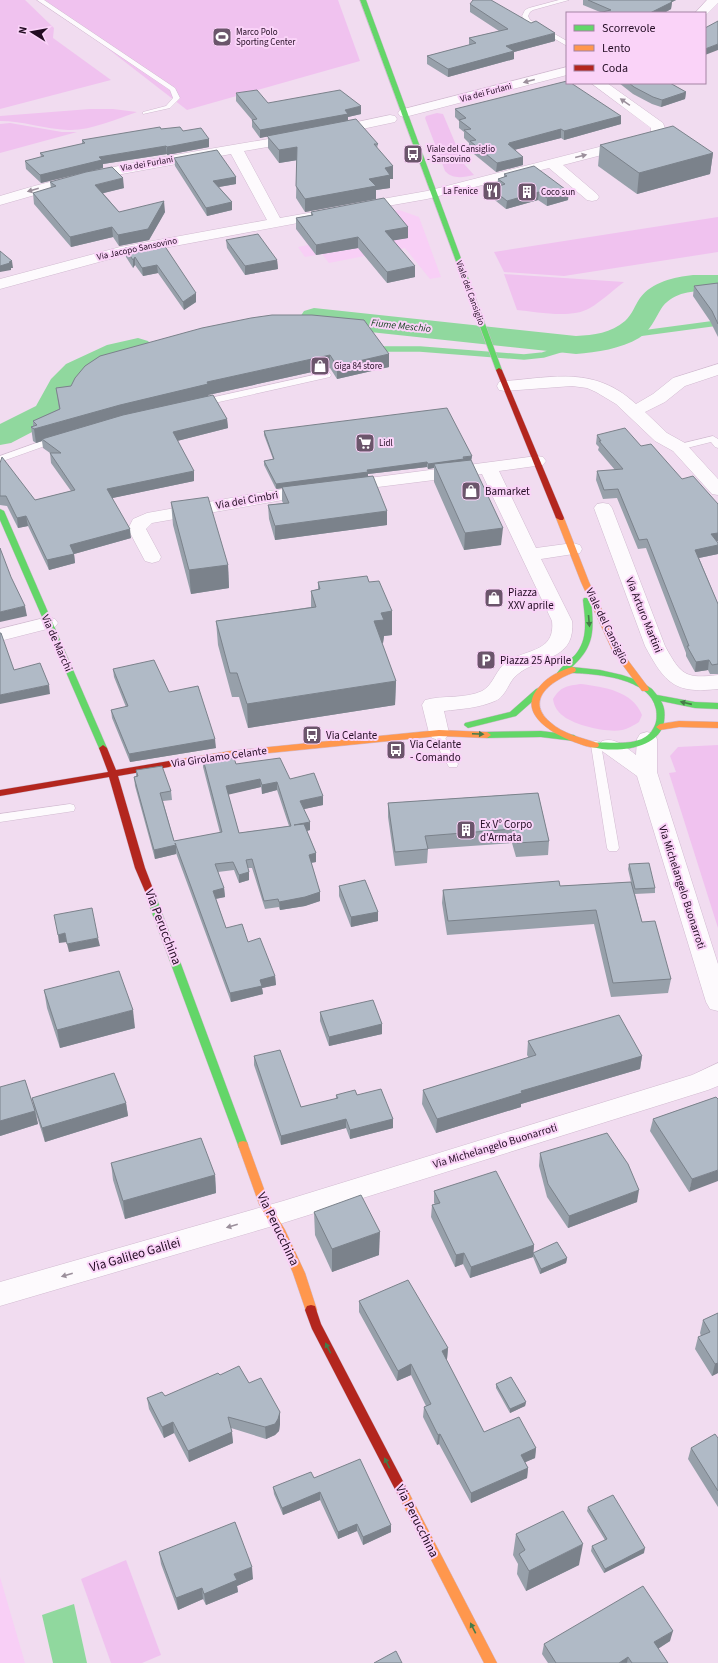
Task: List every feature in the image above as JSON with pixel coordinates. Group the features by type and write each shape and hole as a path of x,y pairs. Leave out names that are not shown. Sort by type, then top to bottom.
{"main road":[{"name":"Viale del Cansiglio","path":"363,0 435,193 496,364 573,549 585,582 617,652 628,669 645,689"},
{"name":"Via de Marchi","path":"0,511 110,764 112,774"},
{"name":"Viale del Cansiglio","path":"561,673 574,662 587,647 590,624 585,582"},
{"path":"654,733 663,716 655,697 627,678 609,673 572,670 561,673 547,681 539,691 535,702 537,711 544,721 560,732 574,738 602,746 624,746 636,744 654,733 684,724 718,725"},
{"name":"Via Girolamo Celante","path":"439,733 513,714 539,691"},
{"path":"655,697 695,704 718,706"},
{"name":"Via Girolamo Celante","path":"0,793 230,754 439,733 489,735 541,734 574,738"},
{"name":"Via Perucchina","path":"112,774 140,868 166,934 264,1204 280,1232 299,1273 316,1324 491,1663"}],"street":[{"path":"702,12 714,0"},
{"name":"Via dei Furlani","path":"405,113 566,71"},
{"name":"Via Jacopo Sansovino","path":"0,284 120,252 435,193 657,135 659,131 658,126 599,84"},
{"name":"Via dei Furlani","path":"0,201 87,176 128,167 236,149 390,120"},
{"path":"236,149 276,224"},
{"path":"552,163 592,198"},
{"path":"635,411 659,398 673,385 718,369"},
{"path":"505,386 566,381 591,383 615,395 635,411 661,437 679,447 716,486"},
{"name":"Via dei Cimbri","path":"152,557 137,529 140,523 147,519 263,497 537,461"},
{"path":"439,733 432,705 480,698 494,693 500,681 512,668 555,647 562,637 562,621 488,467"},
{"name":"Via Arturo Martini","path":"603,508 660,657 673,675 682,682 698,685 718,682"},
{"path":"530,555 573,549"},
{"path":"0,635 48,623"},
{"name":"Via Michelangelo Buonarroti","path":"654,733 646,772 718,1002"},
{"path":"602,746 646,772"},
{"name":"Via Michelangelo Buonarroti","path":"270,1215 699,1083 713,1077 718,1073"},
{"name":"Via Galileo Galilei","path":"0,1294 270,1215"}],"lane":[{"path":"40,0 173,89 177,98 168,106 145,113"},
{"path":"566,0 530,9 527,11 525,16 528,21 566,43"},
{"path":"190,406 327,375"},
{"path":"0,459 68,435"},
{"path":"679,447 713,439 718,444"},
{"path":"439,733 444,749 454,764"},
{"path":"602,746 612,848"},
{"path":"0,818 70,808"}],"shaded area":[{"path":"0,0 25,0 54,28 53,38 111,80 0,109"},
{"name":"Marco Polo Sporting Center","path":"45,0 338,0 360,61 187,110"},
{"path":"90,109 113,109 137,112 103,124 76,130 0,121 0,116"},
{"path":"437,113 443,114 464,164 474,175 455,177 445,171 425,118 426,116"},
{"path":"10,123 62,132 77,132 0,153 0,124"},
{"path":"399,210 419,217 441,277 430,279 405,248 329,263 322,254 305,257 298,247 308,245 296,229"},
{"path":"718,217 718,252 564,276 504,272 494,252"},
{"path":"504,274 624,282 590,308 574,313 554,314 517,310"},
{"path":"581,684 608,689 625,695 638,707 642,715 639,722 631,727 616,731 590,727 567,719 557,710 553,699 559,691 565,687"},
{"path":"718,745 718,928 669,773 676,772 670,756 678,747"},
{"path":"126,1560 161,1655 142,1663 111,1663 81,1579"},
{"path":"0,1577 25,1663 0,1663"},
{"path":"74,1604 87,1663 53,1663 42,1615"}],"building":[{"path":"473,0 491,0 531,23 536,21 555,33 506,46 514,51 448,69 427,56 476,43 469,38 508,29 470,4"},
{"path":"588,0 671,0 672,2 652,12 602,12 611,10"},
{"path":"718,21 718,44 706,49 706,27"},
{"path":"566,81 566,84 573,84 621,116 564,131 561,129 509,143 511,144 508,144 523,157 497,163 470,141 476,140 464,130 471,129 459,120 466,118 455,109"},
{"path":"630,84 672,84 686,92 662,100"},
{"path":"257,90 268,103 340,90 361,106 345,110 348,114 260,130 252,120 257,119 236,93"},
{"path":"356,119 378,144 374,144 393,166 385,168 390,175 369,179 376,186 305,199 296,186 297,147 279,150 267,136"},
{"path":"673,126 713,153 639,173 600,145"},
{"path":"160,127 161,129 180,127 183,131 201,128 209,139 99,157 102,160 40,175 25,161 44,156 40,153 85,143 82,140"},
{"path":"217,150 236,177 213,181 232,202 206,208 174,158"},
{"path":"534,166 569,192 547,198 539,192 507,201 492,189 505,184 498,179 507,176 504,174"},
{"path":"112,167 123,178 95,185 119,212 164,201 148,229 118,235 112,227 70,237 33,193 56,186 50,182 86,172"},
{"path":"384,198 408,227 385,231 415,266 387,272 358,237 316,245 296,218 313,215 311,212"},
{"path":"258,234 277,260 245,266 226,240"},
{"path":"164,245 196,293 183,302 157,265 142,268 135,257 133,260 125,248 141,246 138,250"},
{"path":"0,251 12,261 9,262 10,263 0,266"},
{"path":"718,283 718,324 712,311 694,286"},
{"path":"272,315 312,315 364,320 389,354 337,366 330,355 207,382 208,384 120,405 34,429 31,427 37,425 33,421 60,409 56,388 71,386 75,378 85,366 100,356 202,328"},
{"path":"213,395 227,419 173,432 194,471 107,489 130,529 70,545 74,554 47,560 26,516 17,518 6,496 0,496 0,463 2,457 35,500 75,490 50,453 61,453 42,439 123,415"},
{"name":"Lidl","path":"447,408 472,456 463,457 464,459 428,464 427,462 367,470 368,472 276,484 264,461 274,459 264,431"},
{"path":"625,428 641,446 651,444 682,479 693,476 718,504 718,533 711,534 718,545 695,550 718,604 718,664 712,665 709,660 696,662 687,646 689,646 647,539 639,540 618,489 604,490 597,471 623,469 599,441 601,441 597,435"},
{"path":"471,460 503,528 465,533 434,464"},
{"path":"373,476 387,511 275,526 268,505 289,503 282,487"},
{"path":"208,497 228,565 189,570 171,502"},
{"path":"0,548 11,577 25,606 0,612"},
{"path":"367,576 369,582 379,581 392,611 381,613 384,620 374,621 396,681 247,704 237,673 230,673 216,621 316,607 311,591 320,589 318,582"},
{"path":"0,633 14,670 40,663 49,685 0,695"},
{"path":"154,660 169,692 198,686 215,739 129,754 111,710 128,706 113,669"},
{"path":"221,756 222,760 234,758 236,764 280,758 290,779 314,773 323,796 300,801 310,822 294,825 304,824 316,853 309,855 320,892 305,897 279,902 278,899 264,901 252,859 246,860 249,872 239,875 233,862 215,864 224,888 213,891 226,928 242,924 248,942 260,938 275,976 260,980 262,986 230,993 176,845 154,850 134,777 138,776 136,770 162,766 171,791 160,793 174,841 222,832 203,759","holes":["260,779 262,785 277,782 291,826 239,833 226,786"]},
{"name":"Ex V° Corpo d'Armata","path":"538,793 549,841 517,843 513,829 425,836 428,849 395,852 388,803"},
{"path":"649,863 655,888 635,889 629,864"},
{"path":"365,880 378,912 351,917 339,886"},
{"path":"559,881 560,886 631,882 642,922 655,921 671,979 613,983 596,910 448,921 443,890"},
{"path":"92,908 98,938 67,944 65,933 58,935 54,915"},
{"path":"119,971 133,1010 57,1030 44,990"},
{"path":"373,1000 382,1024 329,1037 320,1012"},
{"path":"619,1015 642,1056 521,1091 522,1093 437,1119 423,1090 536,1055 528,1041"},
{"path":"280,1050 301,1107 338,1098 336,1095 355,1090 357,1095 381,1089 393,1119 350,1130 346,1119 281,1136 254,1056"},
{"path":"114,1073 126,1103 42,1128 32,1098"},
{"path":"25,1080 35,1111 0,1121 0,1087"},
{"path":"716,1097 718,1099 718,1170 692,1179 653,1119"},
{"path":"607,1133 628,1164 639,1190 569,1216 548,1184 540,1153"},
{"path":"201,1138 215,1175 123,1201 111,1163"},
{"path":"496,1171 534,1245 471,1267 464,1253 456,1255 432,1205 440,1203 434,1191"},
{"path":"361,1195 380,1232 332,1249 314,1212"},
{"path":"557,1242 567,1258 541,1269 533,1253"},
{"path":"408,1280 448,1348 442,1351 484,1432 519,1417 536,1448 521,1455 528,1468 471,1493 424,1407 431,1404 411,1364 398,1371 359,1301"},
{"path":"718,1313 718,1363 715,1364 698,1337 710,1332 703,1320"},
{"path":"239,1366 249,1383 261,1378 280,1412 275,1424 265,1427 228,1417 232,1432 188,1451 173,1422 162,1427 147,1398 162,1392 165,1396 218,1373 220,1375"},
{"path":"511,1377 526,1402 510,1409 496,1384"},
{"path":"715,1434 718,1438 718,1491 691,1448"},
{"path":"360,1459 391,1525 363,1537 357,1524 338,1532 320,1492 282,1508 273,1487 311,1472 314,1478"},
{"path":"613,1495 645,1548 605,1569 592,1546 607,1539 588,1507"},
{"path":"563,1511 583,1544 529,1571 519,1554 525,1550 516,1534"},
{"path":"235,1522 252,1567 234,1574 237,1580 204,1594 202,1588 176,1598 159,1552"},
{"path":"643,1586 673,1631 654,1642 668,1663 632,1663 628,1657 619,1663 556,1663 544,1644"},
{"path":"396,1651 402,1663 374,1663"}],"waterway":[{"name":"Fiume Meschio","path":"314,317 576,345 607,340 629,332 638,324 654,299 668,289 684,284 701,282 718,283"},
{"path":"621,336 718,323"},
{"path":"383,349 420,349 524,357 543,355 576,345"},
{"name":"Fiume Meschio","path":"0,436 48,412 62,385 76,370 117,351 138,347"},
{"path":"48,412 67,408"}],"traffic: fast":[{"path":"363,0 499,370"},
{"path":"0,511 103,748"},
{"path":"561,673 584,649 587,641 589,633 589,613 587,600"},
{"path":"572,670 600,672 629,679 649,691 657,700 660,708 661,716 659,727 654,735 646,740 637,744 626,746 615,747 595,745"},
{"path":"468,725 513,714 539,691"},
{"path":"655,697 695,705 718,706"},
{"path":"487,735 541,734 574,738"},
{"path":"150,894 243,1145"}],"traffic: slow":[{"path":"560,518 585,582 617,652 645,689"},
{"path":"572,670 563,673 546,684 536,698 536,706 539,715 552,728 582,742 595,745"},
{"path":"660,727 679,724 718,725"},
{"path":"169,764 230,754 439,733 487,735"},
{"path":"243,1145 264,1204 281,1233 299,1273 311,1310"},
{"path":"403,1493 491,1663"}],"traffic: jam":[{"path":"499,370 560,518"},
{"path":"103,748 110,764 140,868 150,894"},
{"path":"0,793 169,764"},
{"path":"311,1310 316,1325 403,1493"}],"place":[{"name":"Marco Polo Sporting Center","path":"222,37"},
{"name":"Viale del Cansiglio - Sansovino","path":"413,154"},
{"name":"La Fenice","path":"492,191"},
{"name":"Coco sun","path":"527,192"},
{"name":"Giga 84 store","path":"320,366"},
{"name":"Lidl","path":"365,443"},
{"name":"Bamarket","path":"471,491"},
{"name":"Piazza XXV aprile","path":"494,598"},
{"name":"Piazza 25 Aprile","path":"486,660"},
{"name":"Via Celante","path":"312,735"},
{"name":"Via Celante - Comando","path":"396,750"},
{"name":"Ex V° Corpo d'Armata","path":"466,830"}]}
